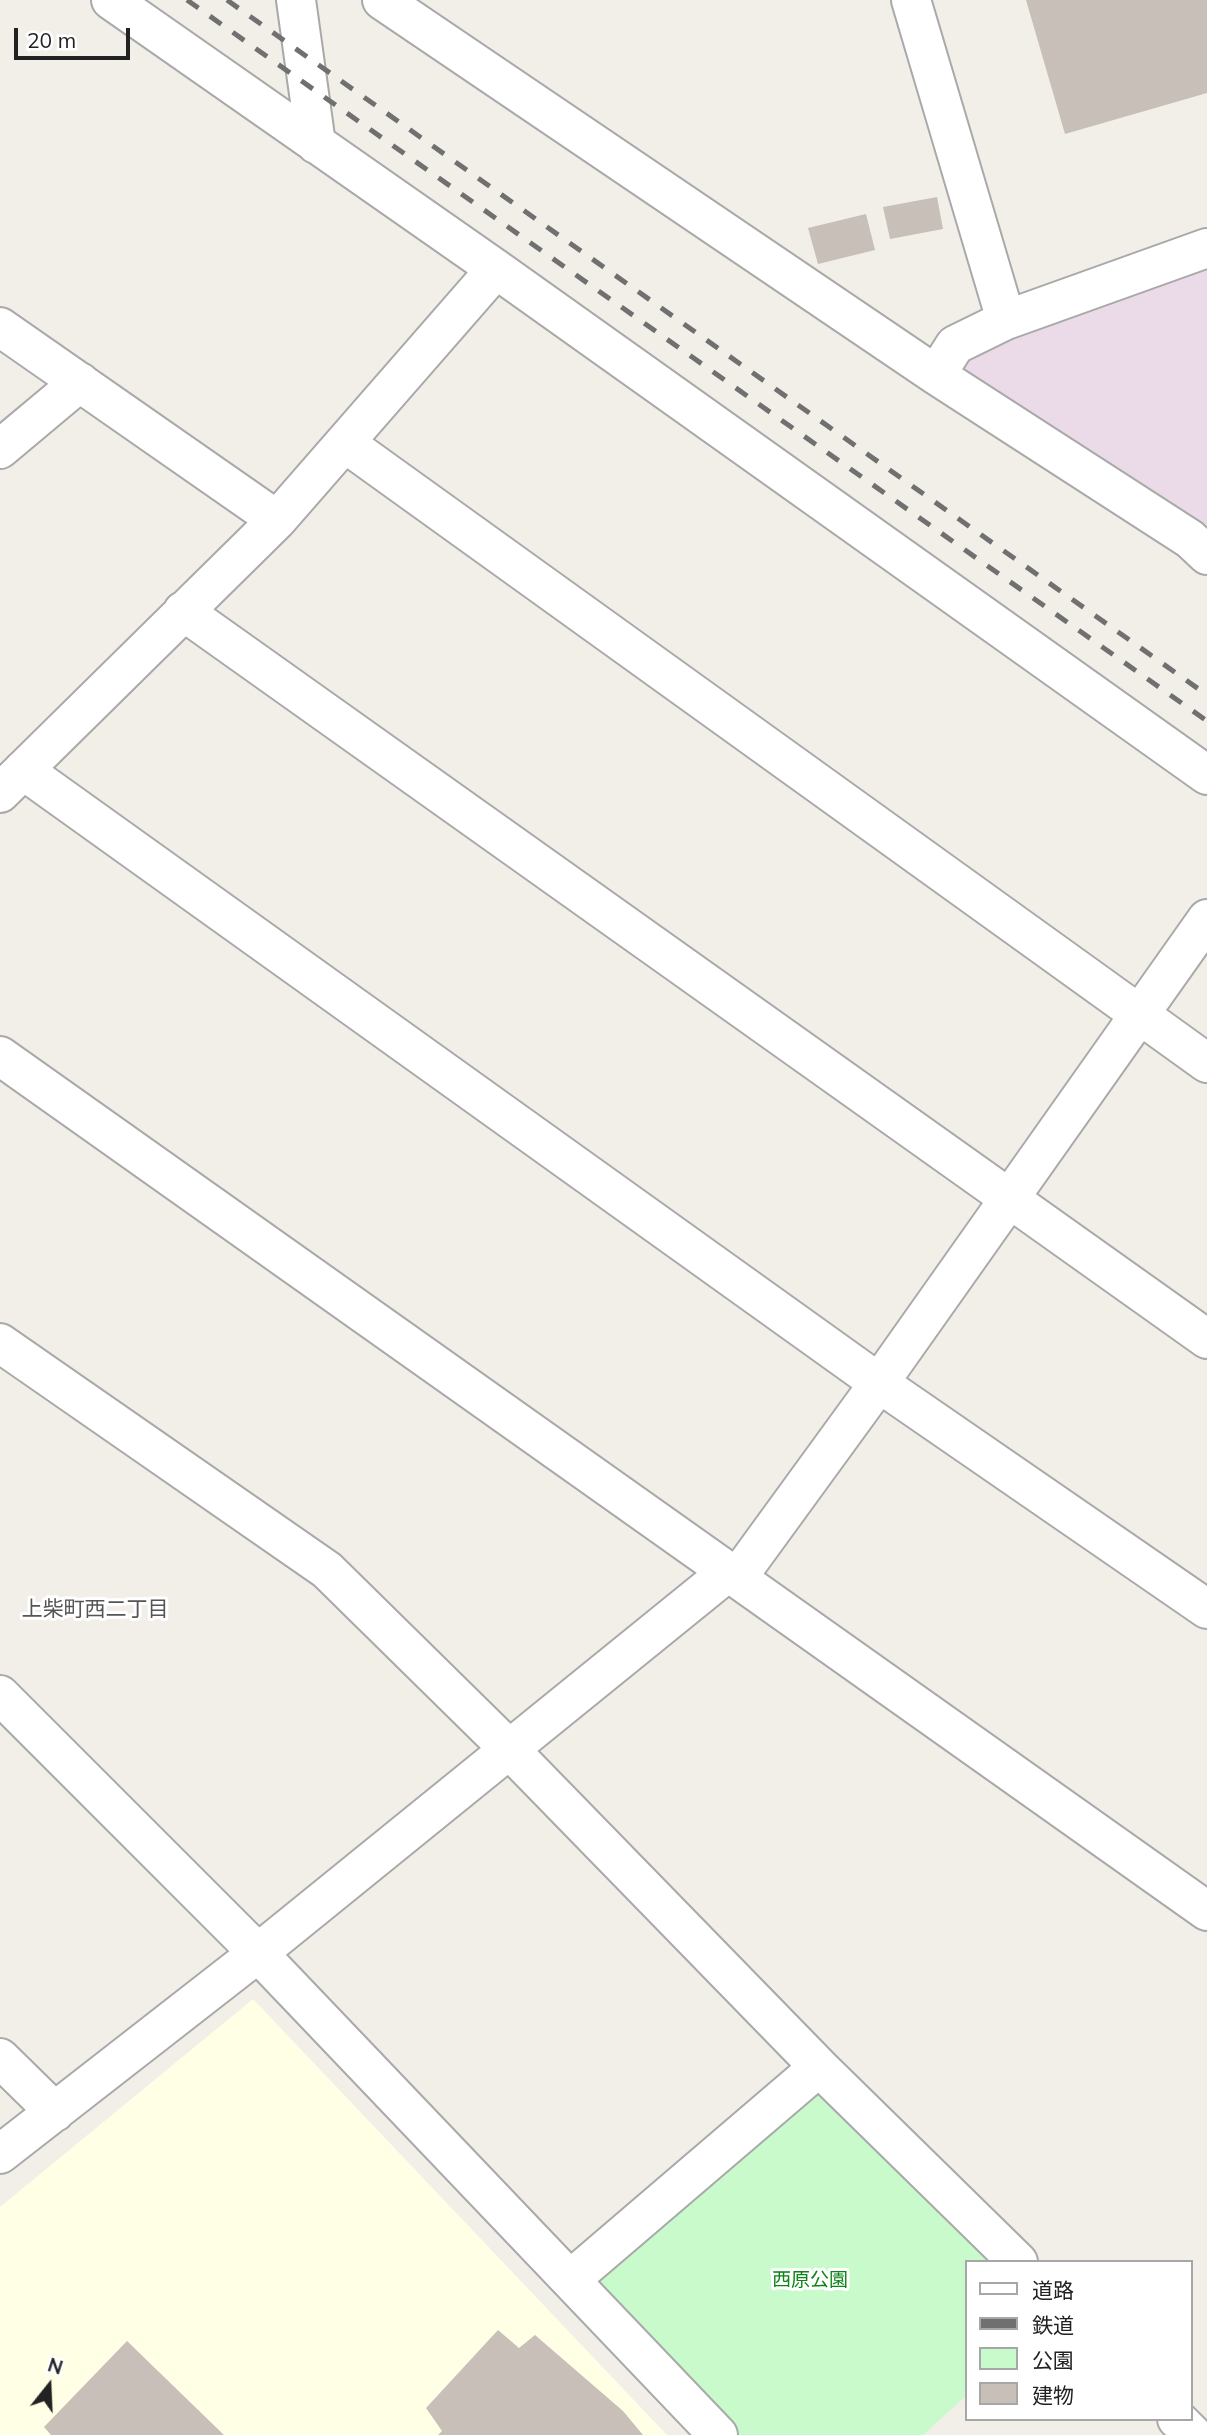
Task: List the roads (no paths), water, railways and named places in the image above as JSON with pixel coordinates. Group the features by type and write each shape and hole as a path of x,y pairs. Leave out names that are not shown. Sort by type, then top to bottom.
{"street":[{"path":"111,0 496,269 1207,775"},
{"path":"296,0 316,144"},
{"path":"382,0 936,375 1190,539 1207,555"},
{"path":"911,0 1006,320"},
{"path":"936,375 955,345 1006,320 1207,248"},
{"path":"496,269 277,520 11,781 1207,1609"},
{"path":"0,327 277,520"},
{"path":"0,449 80,382"},
{"path":"345,443 1207,1063"},
{"path":"183,611 1207,1339"},
{"path":"0,2154 258,1953 732,1575 879,1383 1207,919"},
{"path":"0,1056 1207,1911"},
{"path":"0,1343 327,1570 510,1750 819,2067 1016,2260"},
{"path":"0,1695 258,1953 718,2435"},
{"path":"0,2058 55,2112"},
{"path":"570,2280 819,2067"},
{"path":"1179,2421 1193,2435"}],"railway":[{"path":"187,0 1207,721"},
{"path":"227,0 1207,695"}],"district":[{"name":"上柴町西二丁目","path":"95,1610"}],"park label":[{"name":"西原公園","path":"810,2280"}]}
